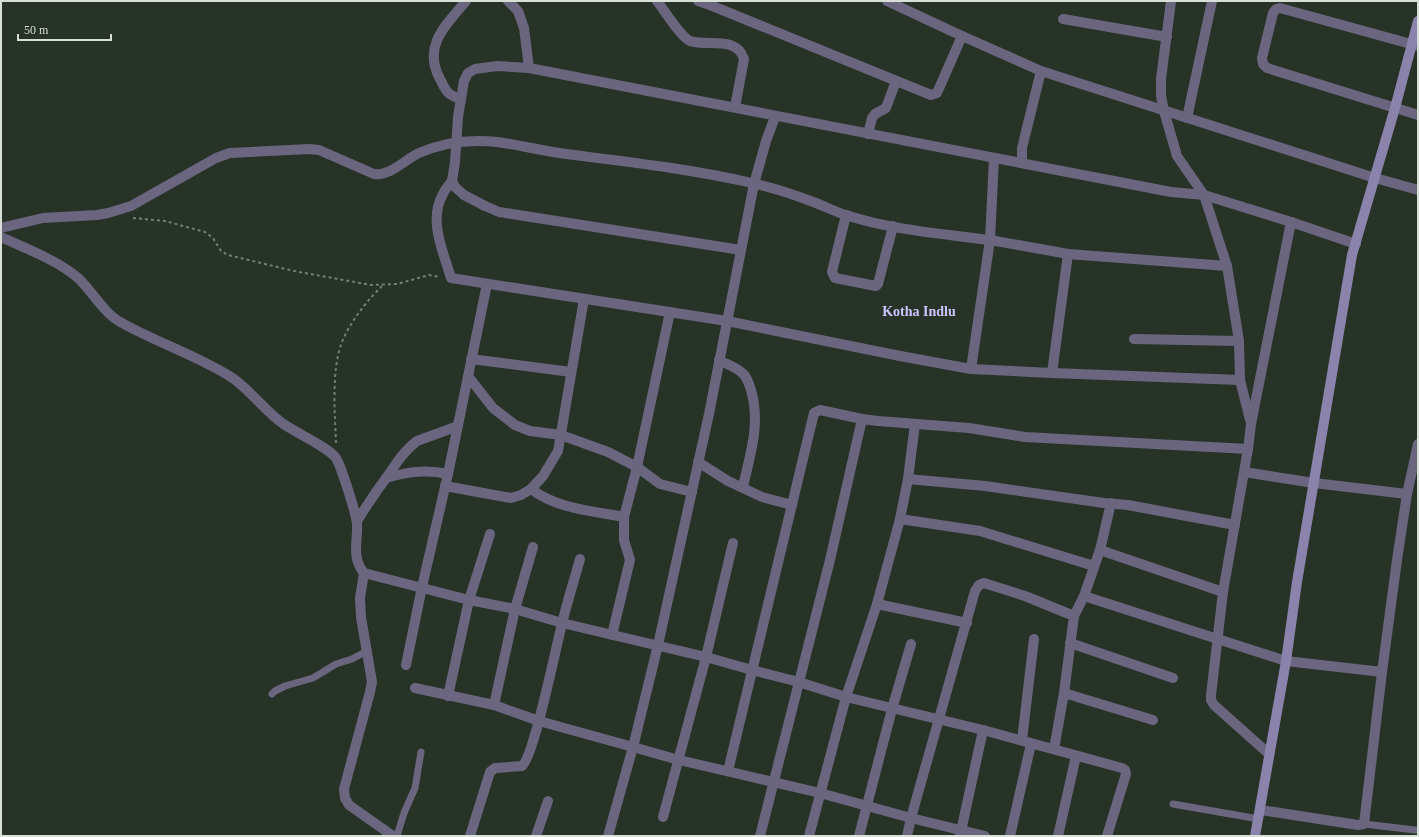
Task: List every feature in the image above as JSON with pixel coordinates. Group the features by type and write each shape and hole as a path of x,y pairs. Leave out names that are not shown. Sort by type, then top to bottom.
{"street":[{"path":"461,99 450,96 447,92 435,67 434,54 436,40 441,30 466,1"},
{"path":"508,1 518,11 524,28 529,68"},
{"path":"656,1 683,35 689,40 697,42 718,42 738,49 742,52 744,59 735,107"},
{"path":"698,1 930,95 937,93 962,36"},
{"path":"887,1 1041,71 1375,178 1418,190"},
{"path":"1171,1 1161,79 1161,96 1177,156 1204,195 1227,266 1239,341 1240,380 1251,424"},
{"path":"1187,118 1212,1"},
{"path":"1415,45 1280,8 1276,9 1273,13 1262,58 1263,64 1266,68 1418,115"},
{"path":"1063,19 1167,37"},
{"path":"1255,836 1286,661 1297,582 1352,255 1415,45 1418,21"},
{"path":"1240,380 971,369 727,321 450,278 436,220 438,206 443,193 452,181 458,117 464,81 468,73 475,69 497,66 529,68 735,107 774,117 1171,192 1204,195 1356,244"},
{"path":"1022,163 1022,148 1041,71"},
{"path":"868,134 872,118 875,114 886,108 896,81"},
{"path":"608,836 633,746 658,645 692,492 754,184 774,117"},
{"path":"1,228 43,218 97,215 131,206 216,158 230,153 309,148 319,150 379,175 390,171 408,158 420,152 456,142 498,142 562,153 681,168 788,193 846,215 893,226 990,240 1068,254 1227,266"},
{"path":"971,369 990,240 994,158"},
{"path":"452,181 455,187 464,195 499,212 741,250"},
{"path":"846,215 832,272 836,278 876,286 878,284 893,226"},
{"path":"1269,754 1214,706 1210,695 1223,592 1251,424 1291,222"},
{"path":"1,236 47,258 76,277 121,323 193,356 231,377 284,424 333,454 340,467 357,521 356,557 360,568 364,573 469,600 515,609 562,623 658,645 799,682 846,697 983,730 1054,749 1125,770 1126,774 1108,836"},
{"path":"1052,373 1068,254"},
{"path":"406,664 448,474 487,284"},
{"path":"445,486 511,498 521,495 531,489 544,476 558,451 584,299"},
{"path":"612,635 630,560 624,540 624,517 637,468 670,312"},
{"path":"1134,339 1239,341"},
{"path":"471,359 572,372"},
{"path":"719,360 742,372 748,380 753,398 756,414 754,436 743,487"},
{"path":"468,376 493,408 515,426 530,431 561,435 608,452 637,468 660,484 692,492"},
{"path":"728,771 814,414 817,411 820,410 862,419 969,428 1026,437 1248,449"},
{"path":"760,836 830,560 862,419"},
{"path":"809,836 846,697 877,604 900,519 908,479 914,424"},
{"path":"357,521 370,499 411,445 417,441 458,426"},
{"path":"1260,814 1358,825 1364,824 1382,672 1407,494 1418,444"},
{"path":"698,462 728,481 762,497 792,505"},
{"path":"386,478 420,471 435,471 448,474"},
{"path":"1244,472 1314,483 1407,494"},
{"path":"908,479 985,486 1128,505 1235,525"},
{"path":"531,489 541,497 560,504 624,517"},
{"path":"1054,749 1064,693 1074,616 1084,596 1100,550 1111,503"},
{"path":"900,519 980,531 1094,566"},
{"path":"448,696 469,600 490,534"},
{"path":"663,817 706,658 733,543"},
{"path":"494,705 515,609 533,547"},
{"path":"1100,550 1223,592"},
{"path":"470,836 490,772 495,768 522,766 524,764 539,721 562,623 580,559"},
{"path":"364,573 360,598 361,617 372,682 344,789 345,798 349,805 393,836"},
{"path":"907,836 975,591 979,585 984,583 1025,596 1074,616"},
{"path":"1084,596 1286,661 1382,672"},
{"path":"877,604 967,623"},
{"path":"1010,836 1027,742 1034,639"},
{"path":"1070,643 1173,678"},
{"path":"859,836 892,708 911,644"},
{"path":"415,688 494,705 539,721 679,760 820,793 960,833 985,836"},
{"path":"1064,693 1153,720"},
{"path":"960,833 983,730"},
{"path":"1058,836 1076,756"},
{"path":"536,836 548,801"}],"lane":[{"path":"272,694 285,686 313,678 336,664 352,659 367,651"},
{"path":"397,836 404,813 415,788 421,752"},
{"path":"1173,804 1260,814"},
{"path":"1364,824 1415,830"}],"path":[{"path":"130,218 166,221 205,232 211,235 221,251 228,255 294,272 371,285 397,284 429,275 450,278"},
{"path":"336,458 336,370 342,342 358,314 383,285"}],"district":[{"name":"Kotha Indlu","path":"919,311"}]}
